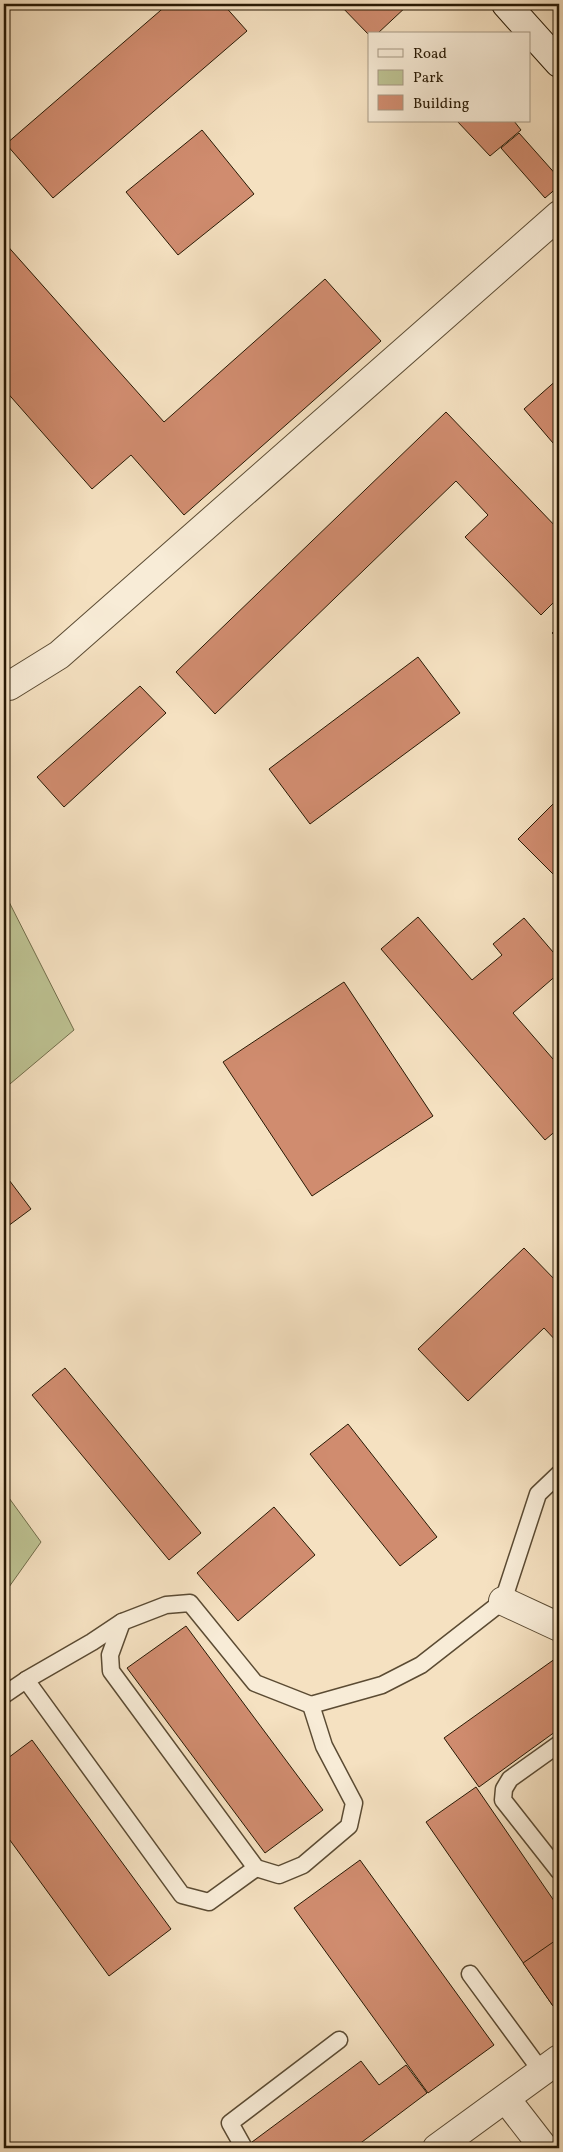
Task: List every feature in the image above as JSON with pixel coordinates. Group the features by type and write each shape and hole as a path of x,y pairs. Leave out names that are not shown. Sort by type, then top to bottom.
{"street":[{"path":"506,4 559,63"},
{"path":"4,685 9,686 59,656 559,215"},
{"path":"503,1601 559,1627"},
{"path":"437,2148 550,2065"},
{"path":"506,2099 544,2148"}],"lane":[{"path":"4,1695 122,1622 166,1605 190,1604 255,1683 311,1705 382,1685 421,1665 503,1601 538,1494 559,1474"},
{"path":"122,1622 110,1655 111,1671 256,1868 279,1875 303,1865 349,1826 354,1803 324,1746 311,1705"},
{"path":"26,1680 182,1895 209,1902 256,1868"},
{"path":"559,1744 510,1779 504,1789 503,1800 559,1871"},
{"path":"470,1974 550,2065"},
{"path":"244,2148 230,2123 339,2040"}],"green space":[{"path":"4,892 74,1030 4,1089"},
{"path":"4,1491 41,1542 4,1594"}],"building":[{"path":"168,4 223,4 247,31 53,198 6,144"},
{"path":"339,4 408,5 379,32 368,32 368,34"},
{"path":"458,122 515,122 521,130 490,156"},
{"path":"202,130 254,194 178,255 126,192"},
{"path":"519,133 559,178 559,186 545,198 501,148"},
{"path":"4,242 164,422 325,279 381,341 184,515 131,455 92,489 4,389"},
{"path":"559,378 559,450 524,409"},
{"path":"446,412 559,530 559,597 541,615 465,537 488,515 456,481 215,714 176,672"},
{"path":"559,626 559,640 552,633"},
{"path":"418,657 460,713 310,824 269,769"},
{"path":"140,686 166,713 64,807 37,777"},
{"path":"559,798 559,880 518,839"},
{"path":"418,917 472,980 502,955 493,944 524,918 559,959 559,973 513,1013 553,1059 559,1054 559,1128 545,1140 381,949"},
{"path":"344,982 433,1116 312,1196 223,1062"},
{"path":"6,1176 31,1209 4,1229 4,1178"},
{"path":"524,1248 559,1284 559,1344 544,1328 468,1401 418,1349"},
{"path":"65,1368 201,1533 169,1560 32,1395"},
{"path":"348,1424 437,1537 400,1566 310,1454"},
{"path":"274,1507 315,1555 238,1621 197,1573"},
{"path":"186,1626 323,1810 265,1853 127,1668"},
{"path":"559,1656 559,1729 479,1787 444,1738"},
{"path":"32,1740 171,1929 109,1976 4,1832 4,1761"},
{"path":"476,1787 559,1908 559,2002 553,2006 426,1822"},
{"path":"360,1860 494,2045 428,2093 294,1908"},
{"path":"559,1938 559,2002 553,2006 523,1963"},
{"path":"361,2061 379,2085 406,2065 427,2093 354,2148 257,2148 252,2142"}]}
